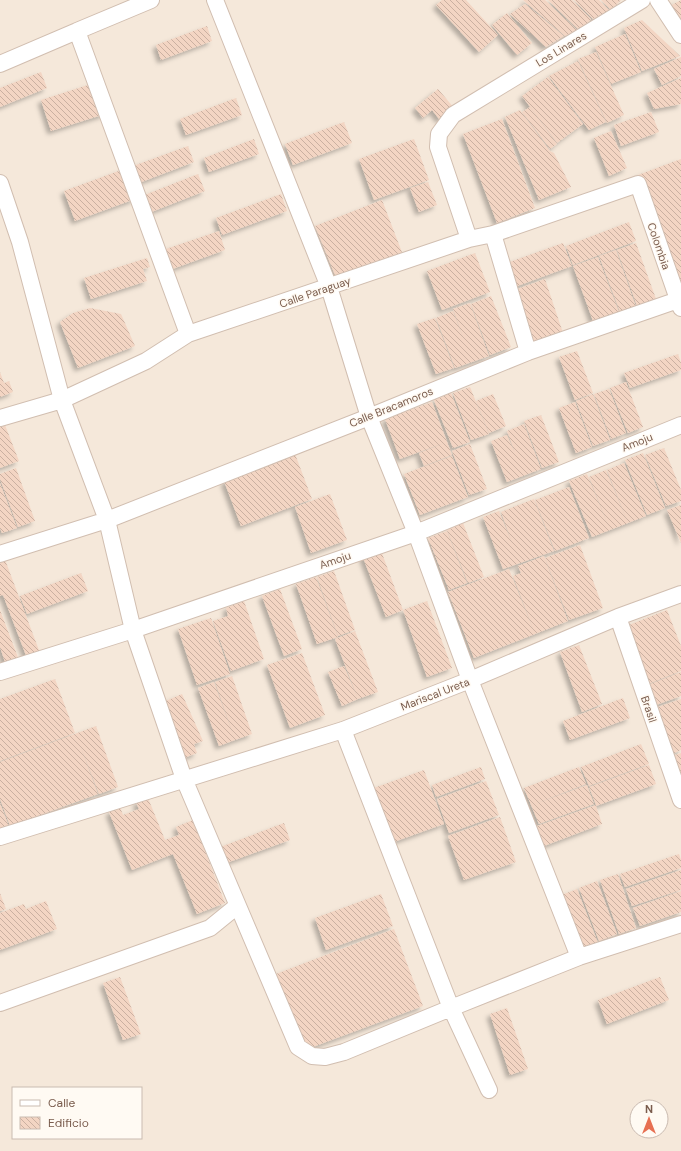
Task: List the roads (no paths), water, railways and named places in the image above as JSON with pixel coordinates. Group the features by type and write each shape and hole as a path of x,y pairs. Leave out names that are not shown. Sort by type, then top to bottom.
{"street":[{"path":"0,64 151,0"},
{"path":"215,0 329,287 369,417 416,533 470,680 579,956"},
{"name":"Los Linares","path":"469,239 438,147 438,134 453,115 642,0"},
{"path":"658,0 681,35"},
{"path":"77,31 188,334"},
{"path":"0,183 20,242 62,400 107,520 133,630 184,779 298,1047 312,1056 325,1057 344,1052 579,956 681,924"},
{"name":"Calle Paraguay","path":"0,418 62,400 146,361 188,334 469,239 493,234 638,184"},
{"name":"Colombia","path":"638,184 679,304"},
{"path":"493,234 528,352"},
{"name":"Calle Bracamoros","path":"0,554 107,520 369,417 528,352 679,304"},
{"name":"Amoju","path":"0,672 133,630 416,533 681,425"},
{"name":"Mariscal Ureta","path":"0,837 343,730 470,680 618,618 681,594"},
{"name":"Brasil","path":"618,618 681,800"},
{"path":"343,730 452,1008 489,1090"},
{"path":"0,1003 210,928 237,906"}]}
